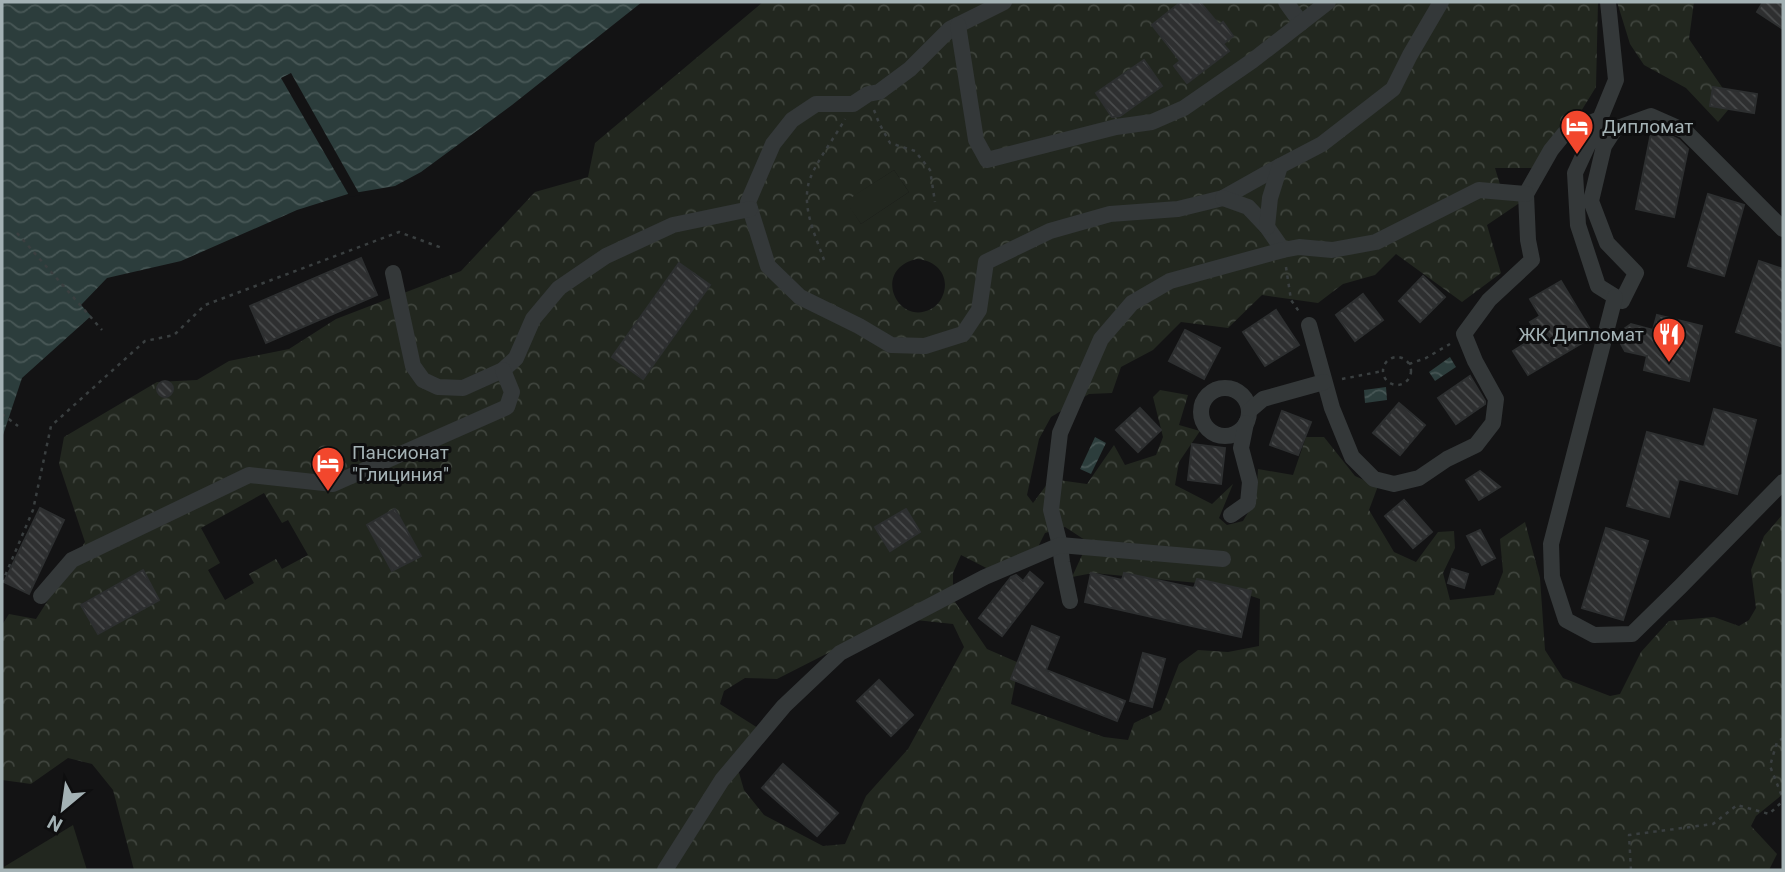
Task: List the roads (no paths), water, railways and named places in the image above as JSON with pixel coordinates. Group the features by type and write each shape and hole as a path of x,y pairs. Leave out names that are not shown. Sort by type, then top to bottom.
{"lane":[{"path":"1004,2 950,29 910,69 879,92 869,94 853,104 816,104 792,120 773,144 748,202 768,266 800,297 891,345 925,346 963,334 979,310 986,262 1050,231 1110,215 1178,209 1223,198 1322,145 1392,89 1441,2"},
{"path":"1286,2 1301,23"},
{"path":"958,24 976,140 987,160 1116,127 1152,122 1184,108 1252,61 1328,2"},
{"path":"1608,2 1616,80 1575,173 1578,225 1598,286 1622,302 1636,273 1607,243 1591,201 1604,146 1615,129 1651,116 1685,131 1783,229"},
{"path":"1309,325 1341,434 1352,457 1374,479 1394,484 1419,478 1447,459 1476,445 1493,423 1496,399 1464,334 1489,300 1532,260 1528,240 1526,194 1551,150 1564,134 1600,119"},
{"path":"1267,227 1270,198 1280,166"},
{"path":"1070,601 1051,510 1060,433 1101,339 1132,303 1170,281 1283,250 1299,247 1332,250 1376,242 1479,190 1526,194"},
{"path":"1223,198 1248,207 1267,227 1283,250"},
{"path":"393,272 413,366 423,380 438,387 463,388 503,370 516,358 533,319 559,288 606,256 673,225 750,209"},
{"path":"1615,297 1552,544 1552,578 1566,620 1594,635 1632,634 1783,482"},
{"path":"41,596 72,560 249,475 333,484 507,407 512,392 503,370"},
{"path":"1231,515 1248,503 1251,482 1241,447 1247,417 1263,399 1324,382"},
{"path":"664,870 722,780 784,706 839,653 985,578 1060,545 1223,559"}],"water":[{"path":"2,2 642,2 512,105 421,172 395,186 348,194 297,210 181,261 107,278 81,305 91,316 22,378 2,438"},
{"path":"1450,357 1456,367 1435,381 1429,372"},
{"path":"1386,387 1387,400 1365,403 1364,390"},
{"path":"1095,437 1106,443 1091,474 1080,469"}],"place":[{"name":"Дипломат","path":"1577,156"},
{"name":"ЖК Дипломат","path":"1669,364"},
{"name":"Пансионат \"Глициния\"","path":"328,493"}]}
